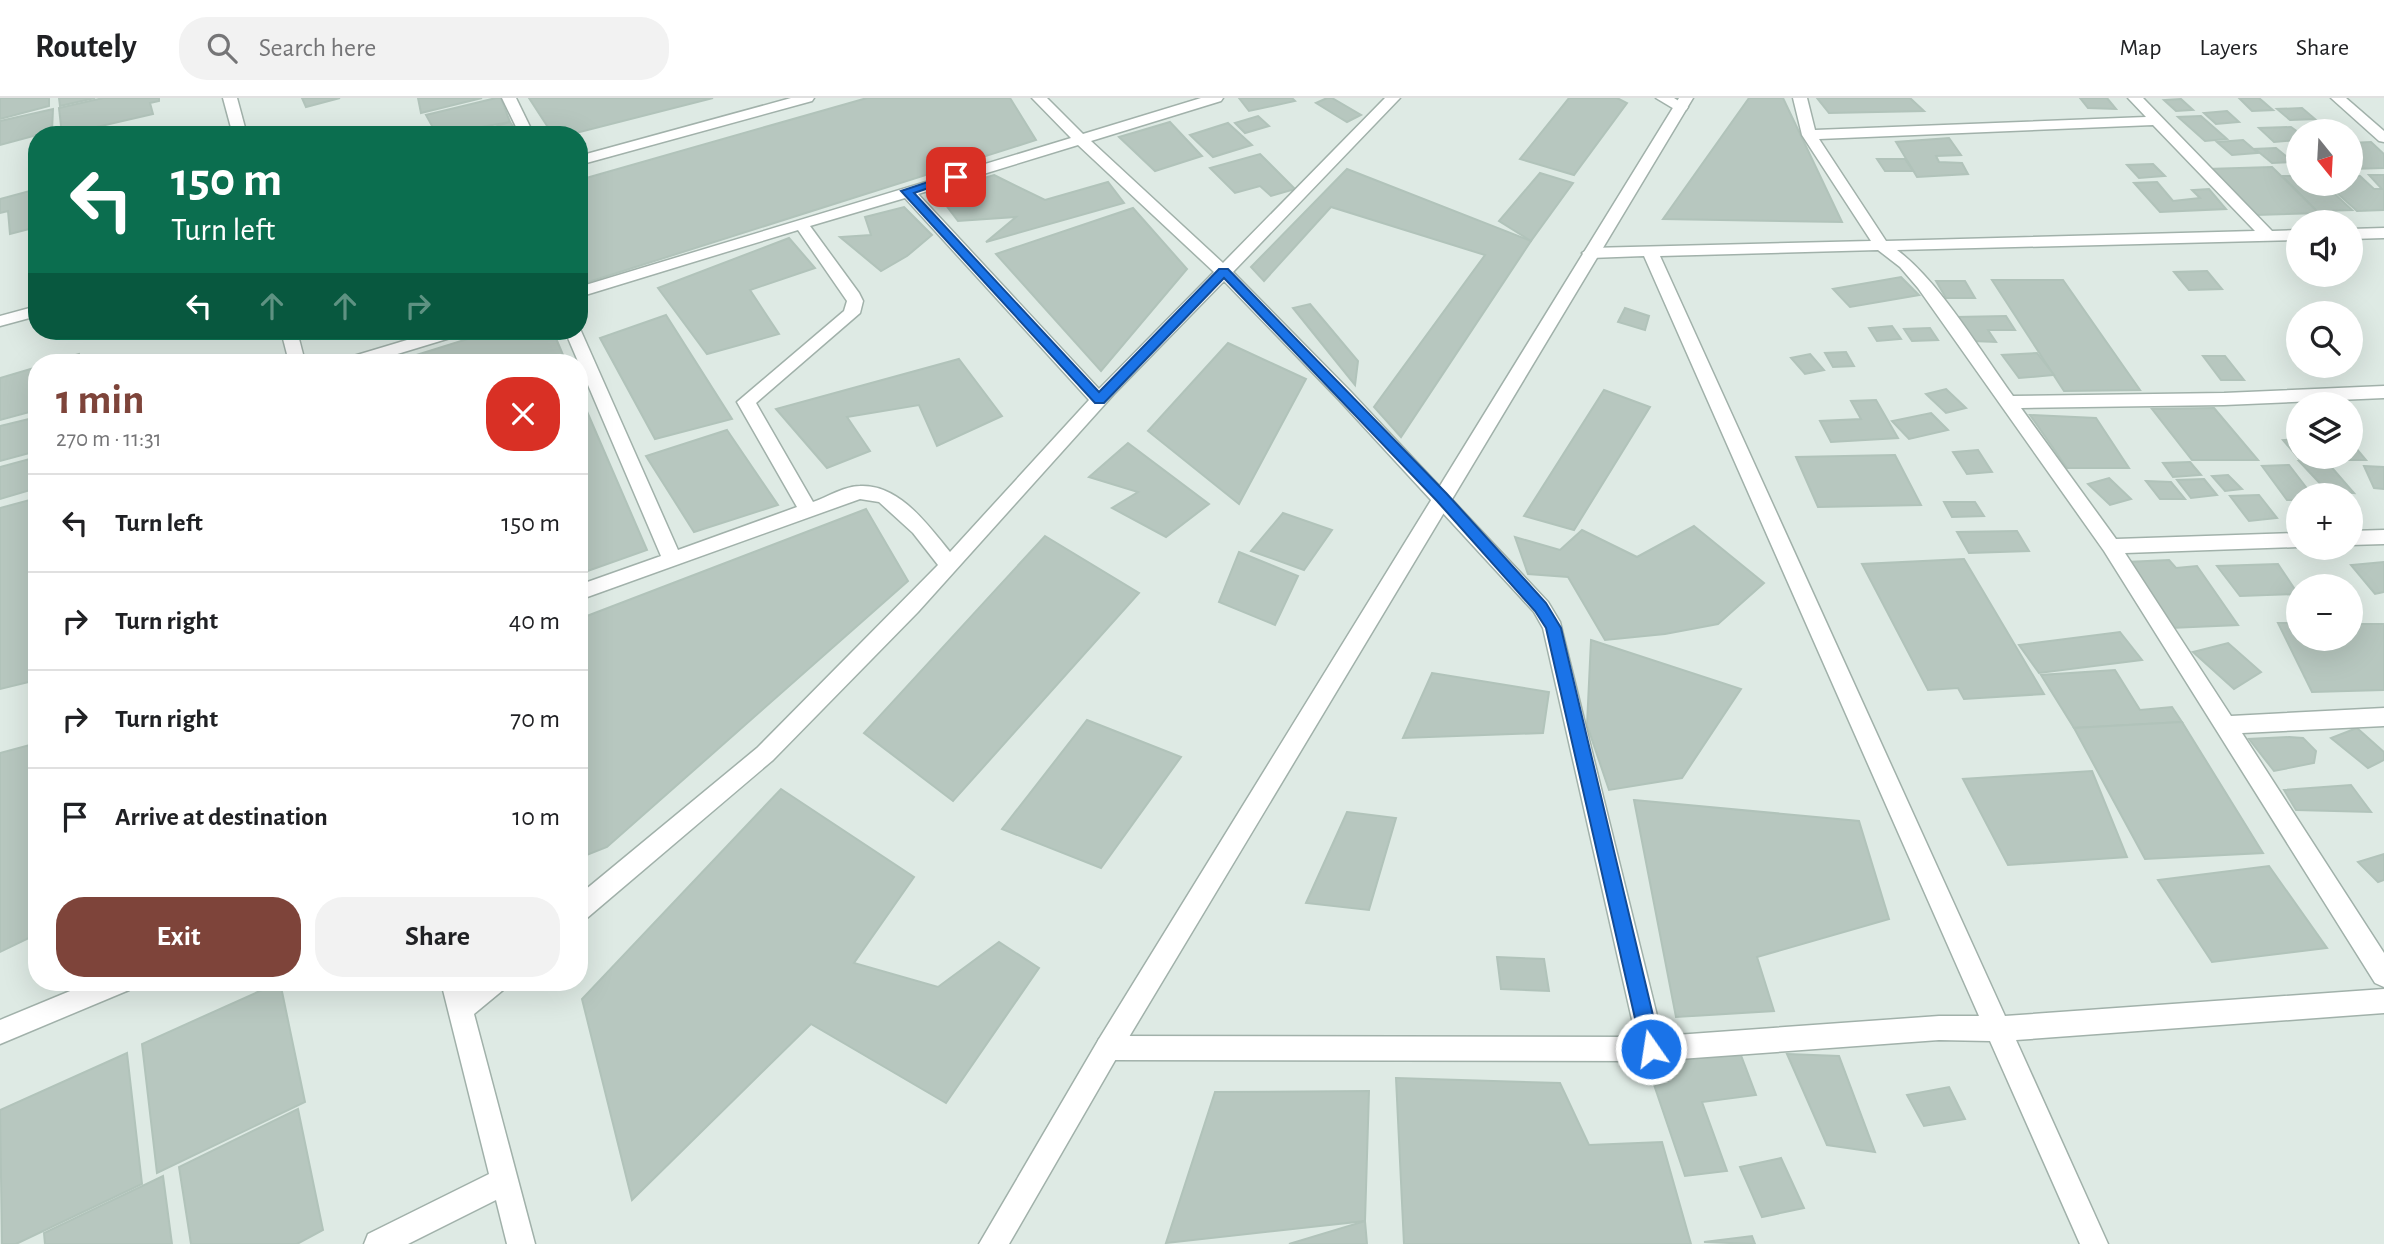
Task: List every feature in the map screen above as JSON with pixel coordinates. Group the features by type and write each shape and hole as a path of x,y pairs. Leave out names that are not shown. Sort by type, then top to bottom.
{"street":[{"path":"230,98 238,126"},
{"path":"509,98 523,126"},
{"path":"588,159 807,98"},
{"path":"1039,98 1079,140 1224,271 1442,497 1541,607 1553,628 1651,1049"},
{"path":"588,289 1216,98"},
{"path":"588,902 765,754 949,565 1099,400 1393,98"},
{"path":"1800,98 1809,135 1881,245 1906,264 1924,285 2111,546 2384,975"},
{"path":"2135,98 2268,236"},
{"path":"2338,98 2384,138"},
{"path":"993,1244 1108,1048 1590,253 1677,101"},
{"path":"2357,114 2384,114"},
{"path":"1809,135 2156,121"},
{"path":"907,191 1099,400"},
{"path":"800,223 851,293 855,301 852,313 746,401 808,510"},
{"path":"2363,234 2384,233"},
{"path":"1590,253 2286,235"},
{"path":"1650,251 2094,1244"},
{"path":"0,321 28,313"},
{"path":"379,354 425,340"},
{"path":"588,366 672,559"},
{"path":"2008,402 2384,393"},
{"path":"588,590 859,492 878,493 920,528 949,565"},
{"path":"2363,538 2384,537"},
{"path":"2111,546 2286,540"},
{"path":"2225,725 2384,718"},
{"path":"0,1032 98,991"},
{"path":"455,991 521,1244"},
{"path":"460,1010 483,991"},
{"path":"1108,1048 1651,1049 1938,1028 1998,1029 2384,1001"},
{"path":"378,1244 506,1181"}],"building":[{"path":"0,98 49,98 49,106 0,119"},
{"path":"59,98 95,98 60,106"},
{"path":"103,98 159,98 159,101 150,103 153,114 101,126 61,126 59,108"},
{"path":"302,98 340,98 306,107"},
{"path":"418,98 482,98 421,113"},
{"path":"501,98 510,122 488,126 432,126 426,115"},
{"path":"529,98 713,98 588,130 588,126 547,126"},
{"path":"867,98 1010,98 1036,140 588,282 588,177"},
{"path":"1239,98 1292,98 1295,101 1249,111"},
{"path":"1332,98 1361,115 1347,122 1316,103"},
{"path":"1569,98 1617,98 1627,103 1574,175 1520,159"},
{"path":"1749,98 1783,98 1842,222 1663,219"},
{"path":"1817,98 1910,98 1924,111 1829,113"},
{"path":"2080,98 2107,98 2116,109 2088,108"},
{"path":"2239,98 2259,98 2273,110 2252,111"},
{"path":"2181,99 2193,110 2176,111 2164,100"},
{"path":"2302,108 2315,119 2289,119 2277,109"},
{"path":"53,109 52,126 28,126 28,137 0,145 0,121"},
{"path":"2227,111 2239,122 2216,124 2204,113"},
{"path":"1258,116 1269,126 1245,133 1235,123"},
{"path":"2201,116 2227,139 2205,141 2178,117"},
{"path":"510,122 513,126 497,126"},
{"path":"1170,122 1202,156 1155,171 1119,137"},
{"path":"1228,123 1252,145 1213,157 1190,135"},
{"path":"2286,127 2286,141 2274,142 2259,128"},
{"path":"1949,138 1961,155 1936,156 1939,162 1962,163 1968,174 1917,177 1896,142"},
{"path":"2243,140 2258,153 2232,155 2217,142"},
{"path":"2363,142 2371,142 2384,154 2384,168 2363,169"},
{"path":"2276,148 2286,156 2286,162 2272,163 2255,149"},
{"path":"1260,154 1295,189 1271,196 1260,186 1235,193 1210,168"},
{"path":"1877,159 1905,159 1913,171 1885,171"},
{"path":"2153,164 2165,176 2139,178 2127,165"},
{"path":"2272,167 2286,181 2286,196 2302,196 2316,210 2286,210 2286,214 2255,215 2209,169"},
{"path":"1347,169 1531,241 1401,437 1374,407 1485,255 1331,207 1264,281 1251,267"},
{"path":"1540,173 1573,183 1531,241 1499,221"},
{"path":"994,175 1045,200 1108,182 1124,203 986,242 1016,217 958,221 936,192"},
{"path":"2369,175 2384,175 2384,210 2356,210 2340,196 2363,196 2363,179 2374,189 2382,189"},
{"path":"2157,182 2173,201 2200,198 2192,190 2209,189 2226,209 2160,212 2134,183"},
{"path":"28,191 28,229 10,234 8,211 0,213 0,199"},
{"path":"2302,196 2337,196 2352,210 2316,210"},
{"path":"904,207 932,235 907,256 881,271 840,237 871,235 865,217"},
{"path":"1133,208 1187,269 1101,371 996,254"},
{"path":"789,238 815,268 750,290 779,334 707,354 658,288"},
{"path":"2207,271 2222,289 2189,290 2174,272"},
{"path":"1901,277 1919,295 1850,307 1833,289"},
{"path":"1992,280 2063,280 2140,390 2064,391"},
{"path":"1936,281 1965,281 1975,298 1946,298"},
{"path":"1310,304 1358,361 1355,385 1293,308"},
{"path":"1625,308 1649,316 1645,330 1618,322"},
{"path":"666,315 732,419 655,439 600,338"},
{"path":"2006,316 2015,330 1988,330 1996,342 1972,341 1957,317"},
{"path":"1892,326 1901,339 1877,341 1869,328"},
{"path":"1930,328 1938,340 1912,341 1904,329"},
{"path":"464,340 557,340 563,354 420,354"},
{"path":"1228,343 1306,379 1239,504 1148,431"},
{"path":"1846,352 1854,366 1833,367 1825,353"},
{"path":"2037,353 2054,375 2019,378 2002,355"},
{"path":"1810,354 1824,370 1805,374 1791,358"},
{"path":"2203,356 2225,356 2244,380 2221,380"},
{"path":"959,359 1002,416 937,446 919,405 847,417 870,451 827,468 776,409"},
{"path":"28,370 28,412 0,420 0,378"},
{"path":"1946,389 1966,408 1946,413 1926,394"},
{"path":"1604,390 1650,407 1574,530 1524,516"},
{"path":"1876,400 1898,438 1831,442 1820,421 1861,419 1851,401"},
{"path":"2214,408 2258,460 2192,460 2152,409"},
{"path":"1931,413 1948,430 1909,439 1892,421"},
{"path":"588,414 647,550 588,571"},
{"path":"2030,415 2096,418 2129,468 2067,468"},
{"path":"28,419 28,453 0,461 0,426"},
{"path":"727,430 778,505 694,532 646,456"},
{"path":"1128,443 1209,504 1166,537 1112,508 1138,492 1089,477"},
{"path":"1978,450 1992,472 1967,474 1953,452"},
{"path":"1895,455 1921,505 1818,507 1796,457"},
{"path":"28,459 28,491 0,499 0,467"},
{"path":"2190,462 2201,475 2173,477 2163,463"},
{"path":"2286,465 2286,469 2292,469 2303,483 2286,483 2286,499 2262,466"},
{"path":"2364,466 2384,467 2384,489 2374,488"},
{"path":"2306,469 2333,469 2345,483 2320,483"},
{"path":"2228,475 2242,489 2225,491 2212,476"},
{"path":"2109,478 2131,499 2110,505 2088,484"},
{"path":"2204,479 2217,495 2191,498 2177,480"},
{"path":"2146,481 2171,482 2185,499 2160,499"},
{"path":"2259,495 2277,518 2249,521 2230,496"},
{"path":"28,500 28,682 0,689 0,508"},
{"path":"1944,502 1975,502 1984,516 1952,517"},
{"path":"866,509 908,581 607,847 588,854 588,616"},
{"path":"1283,513 1332,530 1304,570 1251,551"},
{"path":"1694,526 1764,583 1718,624 1665,634 1605,640 1568,577 1528,574 1515,537 1560,550 1582,530 1637,557"},
{"path":"2017,531 2029,551 1969,553 1957,532"},
{"path":"1045,536 1139,593 953,801 864,733"},
{"path":"1239,552 1298,576 1275,625 1219,602"},
{"path":"1964,559 2044,694 1964,699 1958,688 1928,690 1862,564"},
{"path":"2169,560 2176,568 2197,566 2238,625 2170,628 2127,562"},
{"path":"2384,562 2384,592 2375,594 2363,580 2363,574 2358,574 2351,565"},
{"path":"2278,564 2286,576 2286,594 2240,596 2217,566"},
{"path":"2278,623 2286,623 2286,639"},
{"path":"2363,624 2384,624 2384,690 2312,692 2292,651 2363,651"},
{"path":"2120,632 2142,660 2039,673 2019,645"},
{"path":"1591,640 1741,689 1682,778 1609,790 1587,725"},
{"path":"2228,643 2261,672 2234,689 2193,652"},
{"path":"2115,670 2140,710 2172,707 2182,722 2074,728 2041,675"},
{"path":"1432,673 1549,692 1543,733 1403,738"},
{"path":"1087,720 1181,757 1101,868 1002,829"},
{"path":"2182,722 2263,853 2145,859 2074,728"},
{"path":"2357,728 2384,752 2384,760 2368,768 2331,738"},
{"path":"2303,738 2316,751 2314,763 2274,771 2249,739"},
{"path":"28,745 28,938 0,952 0,753"},
{"path":"2092,771 2127,857 2008,865 1963,779"},
{"path":"2351,785 2371,812 2296,810 2284,790"},
{"path":"781,789 914,877 854,963 938,987 999,942 1039,968 946,1103 811,1024 632,1200 582,999"},
{"path":"1634,800 1859,821 1889,919 1757,957 1774,1011 1676,1017"},
{"path":"1347,812 1396,818 1369,910 1306,903"},
{"path":"2384,854 2384,880 2378,882 2358,862"},
{"path":"2269,866 2327,948 2212,962 2158,880"},
{"path":"1497,957 1544,959 1549,991 1501,989"},
{"path":"260,991 282,991 305,1102 157,1173 142,1044"},
{"path":"1739,1050 1756,1095 1702,1102 1727,1171 1685,1176 1646,1061"},
{"path":"127,1053 142,1184 16,1244 2,1244 0,1110"},
{"path":"1787,1054 1839,1056 1875,1152 1827,1145"},
{"path":"1396,1078 1560,1083 1589,1145 1662,1142 1691,1244 1404,1244"},
{"path":"1949,1087 1965,1119 1924,1126 1907,1095"},
{"path":"1369,1091 1365,1221 1166,1243 1215,1092"},
{"path":"298,1109 323,1230 297,1244 191,1244 179,1167"},
{"path":"1781,1158 1804,1208 1762,1217 1740,1167"},
{"path":"163,1176 172,1244 45,1244 44,1233"},
{"path":"1365,1221 1367,1244 1289,1244"},
{"path":"1752,1236 1755,1244 1704,1242"}],"route":[{"path":"956,177 907,191 1099,400 1224,271 1442,497 1541,607 1553,628 1651,1049"}]}
